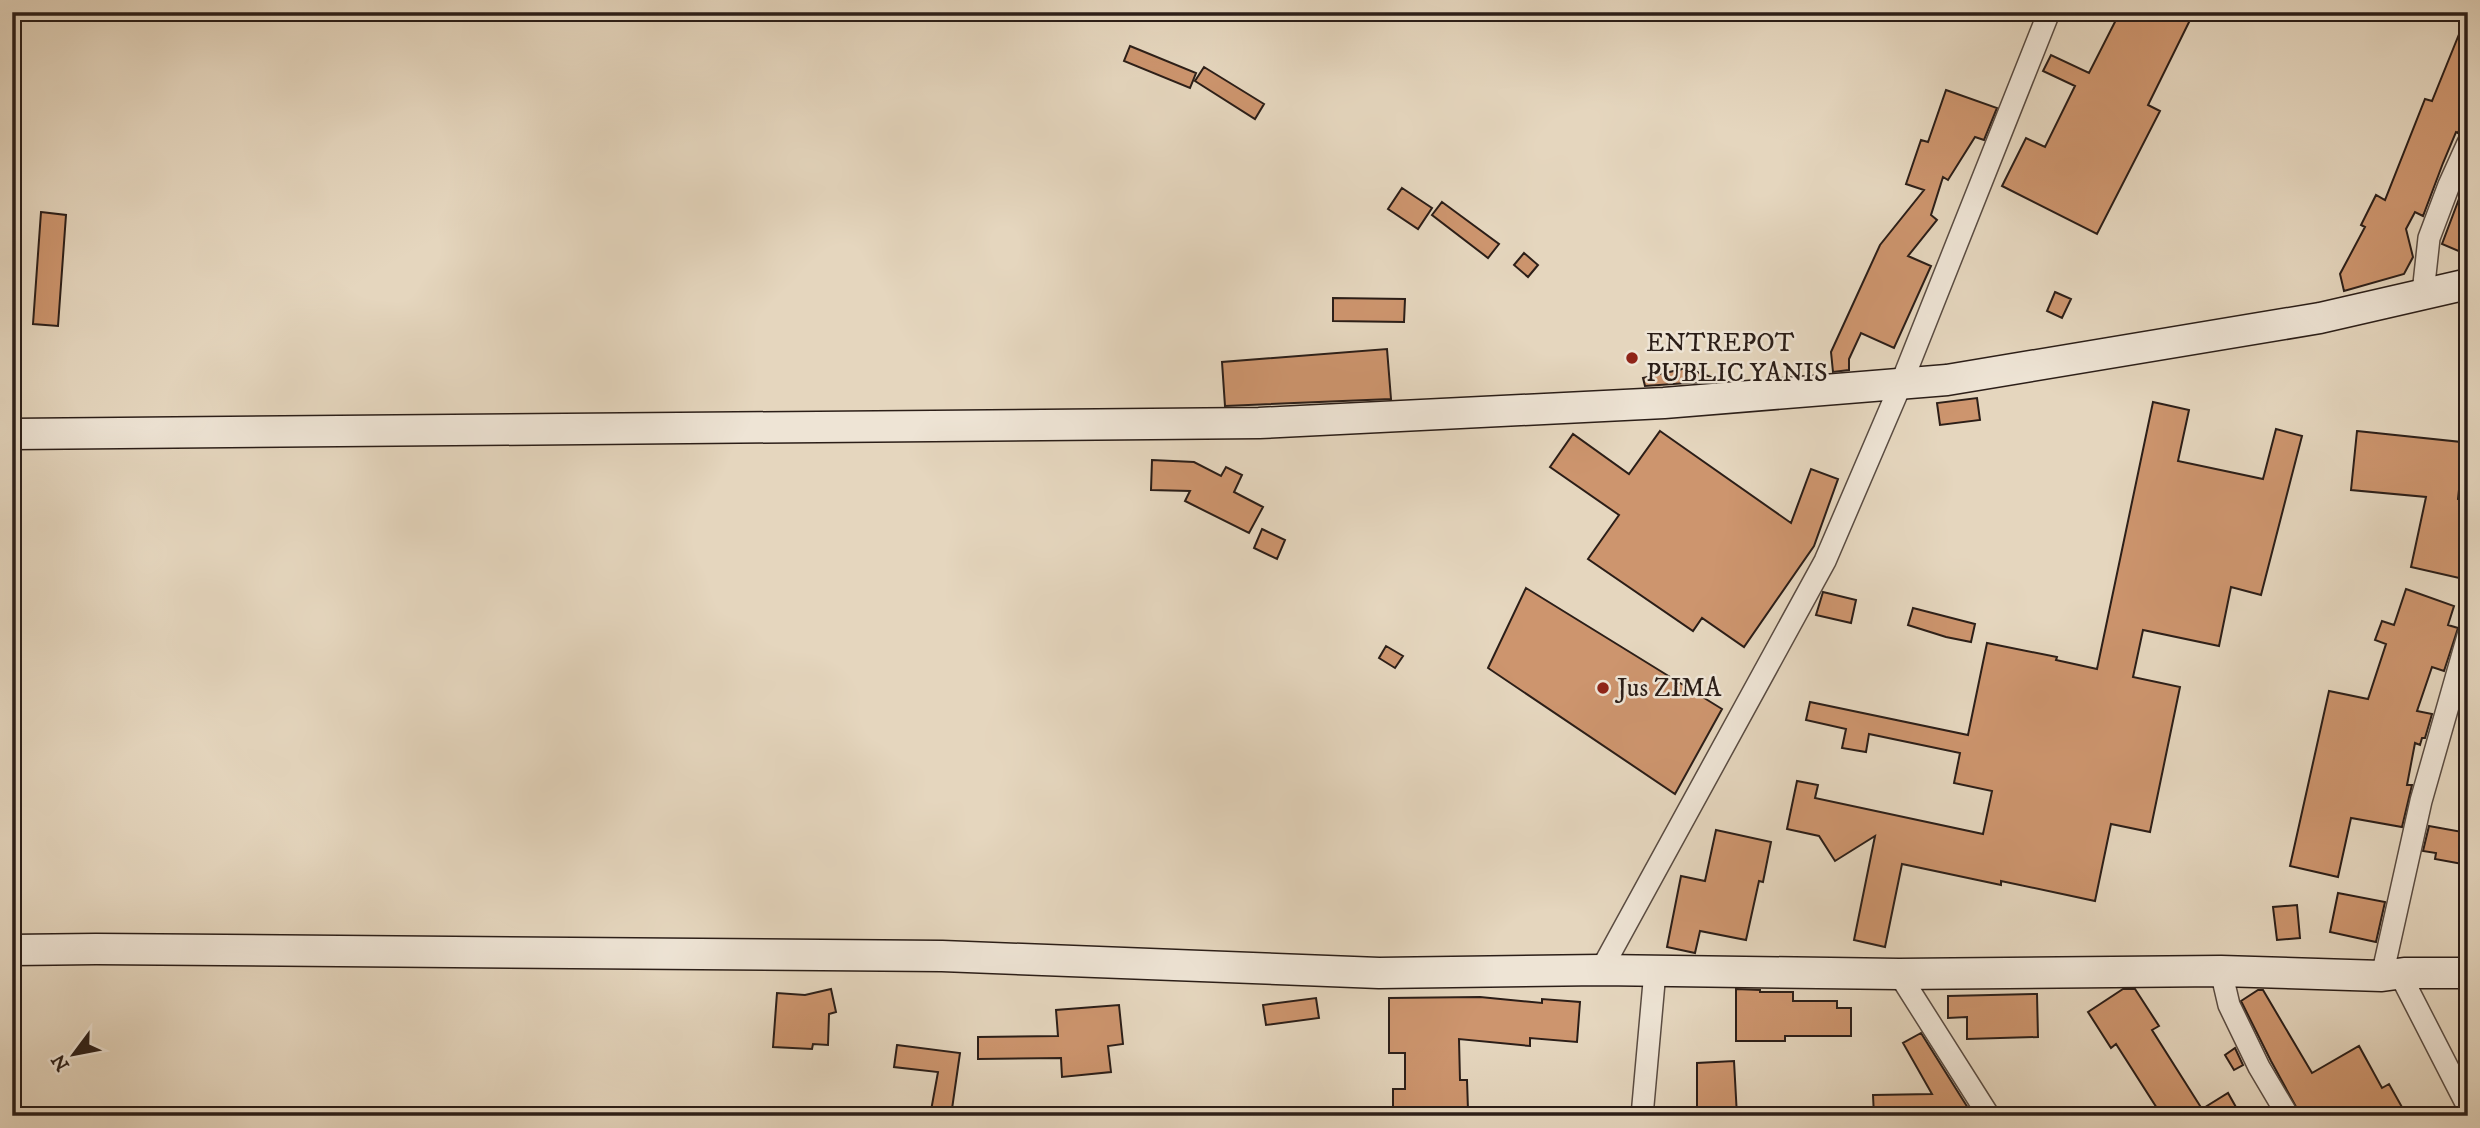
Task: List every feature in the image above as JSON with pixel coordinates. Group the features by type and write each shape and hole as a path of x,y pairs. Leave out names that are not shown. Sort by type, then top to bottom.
{"main road":[{"path":"12,434 1259,423 1664,403 1947,380 2320,318 2468,284"},
{"path":"12,950 901,956 1379,972 1601,970 1899,974 2221,971 2393,975 2468,973"}],"street":[{"path":"1601,970 1825,561 1901,384 2049,12"},
{"path":"2423,293 2429,238 2468,143"},
{"path":"2468,636 2421,801 2393,975 2406,984 2468,1107"},
{"path":"1642,1116 1655,971"},
{"path":"2221,971 2229,1005 2259,1067 2288,1116"},
{"path":"1899,974 1989,1116"}],"building":[{"path":"2120,12 2194,12 2148,105 2160,111 2097,234 2002,186 2026,138 2045,147 2075,86 2043,71 2051,55 2089,73"},
{"path":"2468,12 2468,107 2423,216 2415,212 2406,229 2413,257 2404,274 2344,291 2340,274 2365,227 2361,225 2376,195 2385,200 2425,99 2432,101"},
{"path":"1130,46 1196,73 1190,88 1124,61"},
{"path":"1204,67 1264,104 1255,119 1195,81"},
{"path":"1946,90 1997,108 1984,140 1975,137 1948,180 1943,177 1931,215 1937,220 1908,256 1931,266 1894,348 1861,333 1849,359 1849,370 1833,372 1831,352 1880,245 1924,190 1906,184 1921,140 1928,142"},
{"path":"2468,175 2468,255 2442,244"},
{"path":"1402,188 1432,208 1418,229 1388,209"},
{"path":"1442,202 1499,244 1488,258 1432,215"},
{"path":"41,212 66,215 58,326 33,324"},
{"path":"1524,253 1538,265 1528,277 1514,265"},
{"path":"2055,292 2071,299 2062,318 2047,311"},
{"path":"1333,298 1405,299 1404,322 1333,321"},
{"path":"1387,349 1391,399 1225,406 1222,362"},
{"path":"1691,367 1691,370 1717,379 1645,386 1643,378"},
{"path":"1977,398 1980,420 1940,425 1937,403"},
{"path":"2153,402 2189,410 2178,461 2263,479 2276,429 2302,436 2261,595 2231,587 2219,646 2143,630 2133,677 2180,687 2150,832 2111,824 2095,901 1902,864 1885,947 1854,940 1875,836 1835,861 1819,836 1787,829 1797,781 1818,785 1815,798 1983,834 1992,791 1954,783 1960,753 1869,734 1866,752 1842,748 1846,729 1806,720 1810,702 1968,735 1987,643 2057,657 2056,660 2097,669"},
{"path":"1660,431 1791,523 1811,469 1838,479 1814,546 1744,647 1702,618 1693,631 1588,559 1619,515 1550,467 1573,434 1629,474"},
{"path":"2357,431 2461,442 2460,451 2463,452 2458,499 2468,502 2468,580 2411,567 2426,497 2351,490"},
{"path":"1152,460 1194,462 1221,476 1226,467 1242,475 1234,492 1263,507 1249,533 1185,501 1190,491 1151,490"},
{"path":"1262,529 1285,540 1277,559 1254,548"},
{"name":"Jus ZIMA","path":"1526,588 1722,709 1675,794 1488,668"},
{"path":"2406,589 2454,606 2448,625 2458,628 2444,671 2432,667 2417,711 2432,714 2425,738 2422,738 2420,745 2415,743 2407,785 2412,785 2402,827 2351,818 2338,877 2290,866 2329,691 2368,699 2386,644 2375,640 2382,621 2394,625"},
{"path":"1823,592 1856,600 1851,623 1816,615"},
{"path":"1913,608 1975,624 1971,642 1908,625"},
{"path":"1386,646 1403,656 1395,668 1379,658"},
{"path":"2429,826 2468,833 2468,865 2435,859 2436,853 2423,851"},
{"path":"1716,830 1771,842 1763,882 1759,881 1746,940 1700,931 1695,953 1667,947 1681,876 1705,881"},
{"path":"2338,893 2385,902 2376,942 2330,932"},
{"path":"2297,905 2300,938 2277,940 2273,907"},
{"path":"831,989 836,1012 829,1014 828,1045 813,1044 812,1049 773,1047 777,993 805,995"},
{"path":"1736,989 1793,992 1793,1001 1837,1001 1837,1008 1851,1008 1851,1036 1785,1036 1785,1041 1736,1041"},
{"path":"2123,989 2135,989 2159,1026 2152,1030 2202,1109 2228,1093 2241,1116 2162,1116 2116,1044 2111,1048 2088,1012"},
{"path":"2258,990 2263,990 2312,1073 2359,1046 2382,1088 2389,1084 2407,1116 2301,1116 2241,1001"},
{"path":"2037,994 2038,1037 1967,1039 1967,1017 1948,1018 1948,996"},
{"path":"1480,997 1542,1003 1542,999 1580,1002 1577,1042 1530,1038 1530,1046 1459,1039 1460,1080 1467,1080 1468,1110 1393,1110 1393,1089 1405,1089 1405,1053 1389,1053 1389,998"},
{"path":"1316,998 1319,1018 1266,1025 1263,1005"},
{"path":"1119,1005 1123,1044 1108,1046 1111,1072 1062,1077 1061,1058 978,1059 978,1037 1058,1036 1056,1010"},
{"path":"1921,1033 1973,1116 1874,1116 1873,1095 1932,1094 1903,1043"},
{"path":"897,1045 960,1053 951,1116 930,1116 938,1072 894,1067"},
{"path":"2235,1048 2243,1065 2234,1070 2225,1055"},
{"path":"1734,1061 1737,1116 1697,1116 1697,1063"}],"place":[{"name":"ENTREPOT PUBLIC YANIS","path":"1632,358"},
{"name":"Jus ZIMA","path":"1603,688"}]}
